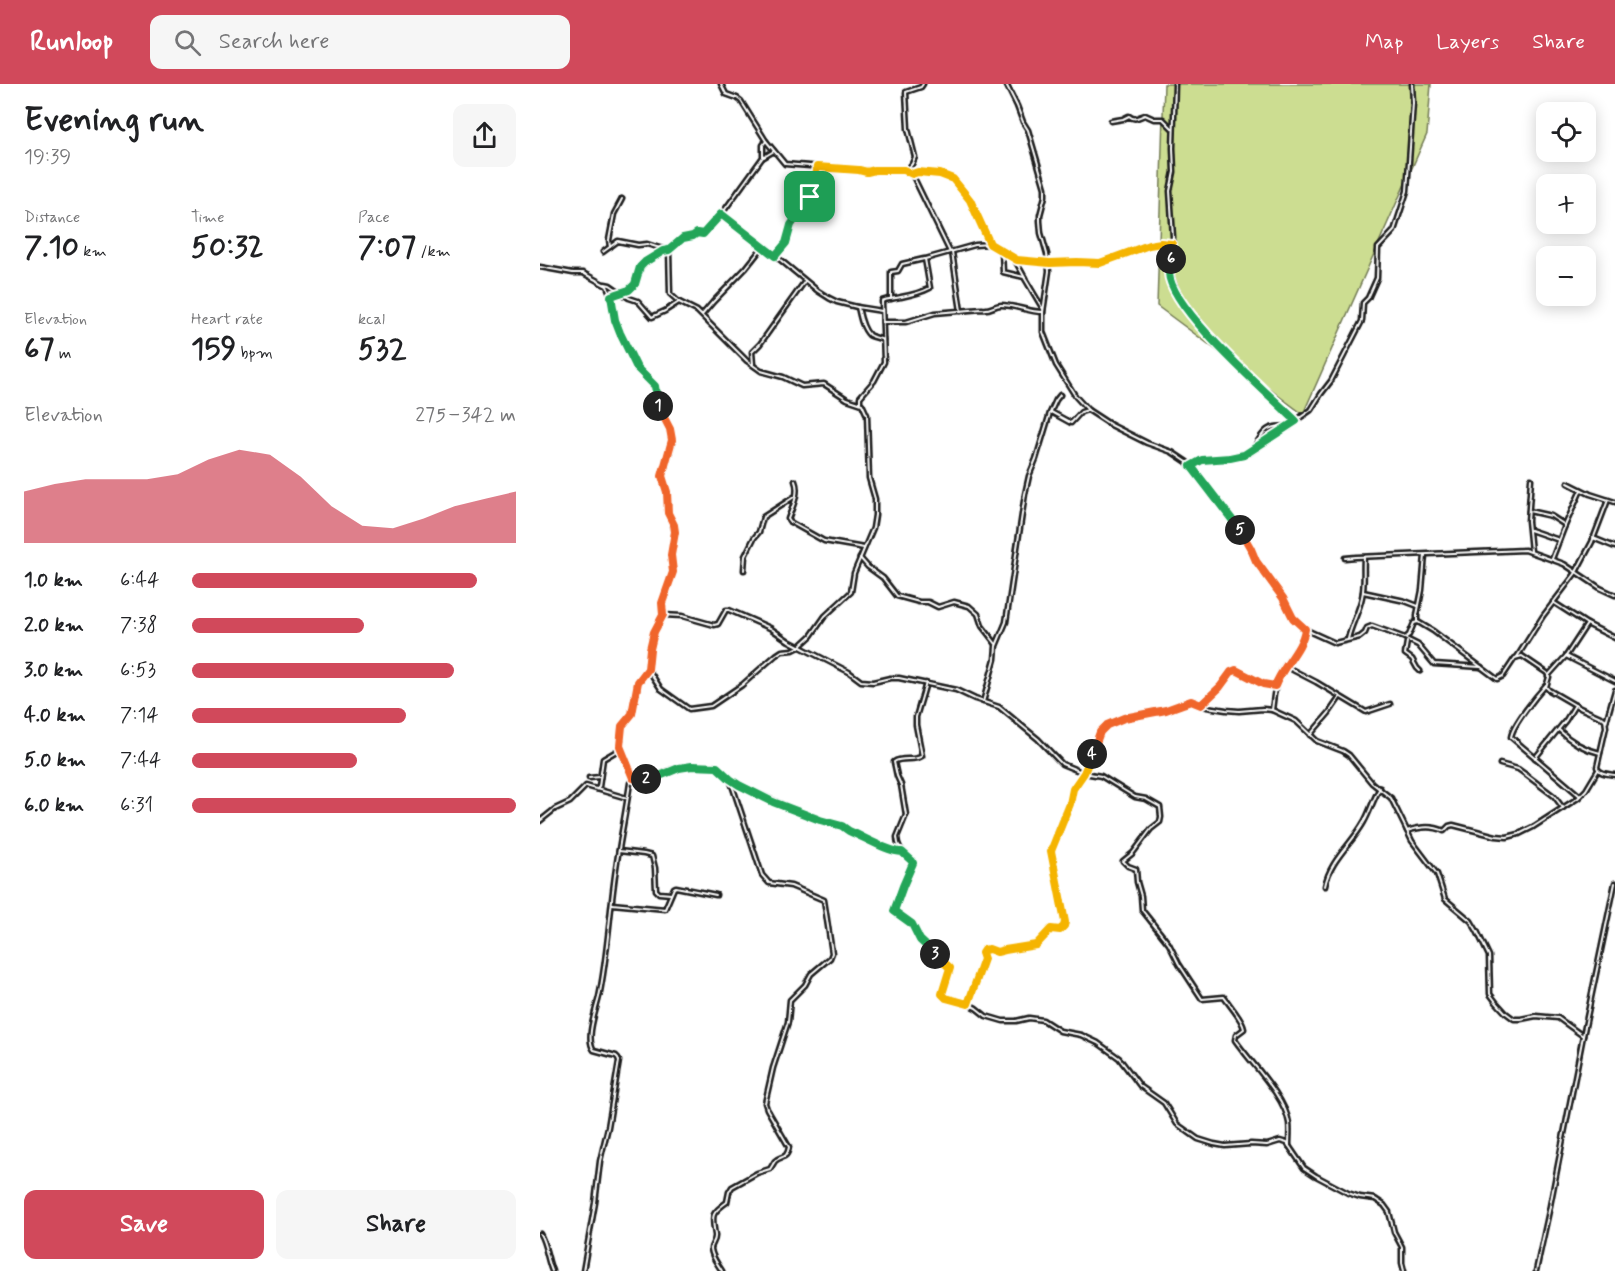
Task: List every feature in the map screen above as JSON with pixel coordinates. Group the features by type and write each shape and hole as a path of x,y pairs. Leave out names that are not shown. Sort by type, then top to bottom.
{"street":[{"path":"721,84 726,94 741,101 766,141 788,165 867,172 907,170 912,174 951,252 962,312"},
{"path":"907,170 915,157 908,129 906,92 921,87 923,84"},
{"path":"1006,84 1028,130 1045,189 1040,221 1041,233 1046,246 1048,273 1042,327 1056,365 1073,392 1088,410 1111,425 1180,456 1191,466 1238,527 1256,561 1283,598 1293,618 1305,629 1334,643 1364,635 1367,628 1372,626 1418,645 1434,664 1481,667"},
{"path":"1175,84 1174,172 1170,191 1173,230 1169,276 1183,305 1230,357 1296,421"},
{"path":"1191,466 1202,460 1242,456 1254,449 1314,407 1331,381 1360,326 1363,317 1363,303 1368,298 1377,278 1378,248 1394,231 1401,213 1408,184 1412,84"},
{"path":"1111,121 1129,116 1135,119 1145,115 1154,119 1163,119 1173,129"},
{"path":"763,157 763,145 766,141"},
{"path":"611,296 629,290 635,284 642,264 683,238 704,233 763,157 774,151"},
{"path":"775,256 786,243 791,225 806,199 812,195 817,167"},
{"path":"912,174 918,172 940,174 953,179 970,200 990,244 1014,259 1048,263 1100,263 1149,245 1172,244"},
{"path":"610,247 609,240 614,214 622,200"},
{"path":"721,214 805,281 833,300 882,311"},
{"path":"603,252 618,241 638,245 648,244 667,250"},
{"path":"891,299 891,272 898,271 901,264 972,246 990,244"},
{"path":"701,315 746,268 762,247"},
{"path":"648,669 651,670 655,682 661,689 689,709 705,708 738,687 780,652 800,646 811,636 825,616 850,593 854,573 874,523 875,506 869,478 867,415 864,405 847,399 824,384 802,386 783,377 764,372 753,364 701,315 679,302 669,292 667,250"},
{"path":"1002,252 1003,272 1025,278"},
{"path":"860,402 860,398 874,381 884,362 882,302 930,288 924,259"},
{"path":"1014,259 1043,310"},
{"path":"540,267 583,273 642,303 652,316 679,302"},
{"path":"753,364 752,352 805,281"},
{"path":"605,284 611,296 615,320 637,368 655,386 658,406 671,432 672,444 662,476 667,492 668,513 675,532 671,555 673,572 662,603 663,615 654,632 648,669 638,682 632,714 622,726 621,748 633,778"},
{"path":"883,322 906,322 935,313 989,310 1001,304 1030,311 1043,310"},
{"path":"858,307 861,320 868,333 883,340"},
{"path":"983,702 995,659 996,646 1006,622 1029,476 1051,412 1060,395"},
{"path":"1051,412 1071,423 1081,412 1088,410"},
{"path":"1254,449 1267,429 1288,427"},
{"path":"1531,479 1529,511 1531,551"},
{"path":"795,481 797,489 788,519 793,525 824,541 864,548"},
{"path":"1568,483 1615,502"},
{"path":"1552,559 1581,490"},
{"path":"744,570 745,556 759,532 763,517 795,496"},
{"path":"1417,622 1433,631 1492,676 1498,679 1503,676 1576,572 1608,500"},
{"path":"1529,511 1551,516 1565,525"},
{"path":"1529,529 1559,540"},
{"path":"1593,538 1615,548"},
{"path":"1345,558 1531,551 1564,564 1600,588 1615,595"},
{"path":"1420,671 1412,659 1405,654 1406,639 1417,622 1425,555"},
{"path":"1348,639 1357,618 1363,592 1364,556"},
{"path":"860,558 883,578 897,596 927,602 938,607 952,602 969,606 978,614 982,626 996,646"},
{"path":"1363,592 1418,606"},
{"path":"1553,602 1587,624 1615,638"},
{"path":"663,615 682,616 714,625 718,624 726,610 729,610 754,620 825,661 849,672 861,681 873,682 894,678 956,690 1004,710 1038,739 1059,762 1084,773 1110,780 1123,790 1146,799 1161,809 1160,822 1151,829 1133,854 1123,861 1136,869 1142,910 1169,944 1181,968 1202,999 1224,997 1242,1021 1244,1029 1236,1035 1235,1040 1268,1081 1285,1111 1289,1124 1289,1146"},
{"path":"1580,796 1512,740 1510,734 1546,685 1548,676 1566,656 1587,624"},
{"path":"1272,710 1275,686 1300,643 1305,629"},
{"path":"1566,656 1615,681"},
{"path":"1517,657 1525,658 1548,676"},
{"path":"1285,666 1367,713 1390,704"},
{"path":"1201,705 1234,670 1263,684 1275,686"},
{"path":"926,683 916,717 922,756 898,759 894,762 906,814 897,838 902,852 913,863 894,911 912,924 922,942 949,966 950,971 942,994 944,997 968,1004 986,1016 1003,1020 1017,1021 1029,1018 1043,1020 1060,1031 1081,1035 1098,1043 1119,1058 1140,1086 1164,1103 1177,1124 1198,1139 1225,1146 1267,1144 1280,1141 1289,1146 1305,1168 1316,1176 1358,1197 1375,1198 1384,1205 1389,1212 1394,1232 1402,1247 1404,1271"},
{"path":"1546,685 1548,690 1603,718 1606,722"},
{"path":"1407,831 1421,827 1434,827 1444,831 1453,825 1489,835 1508,837 1528,830 1563,808 1580,796 1598,770 1606,722 1615,690"},
{"path":"1310,735 1340,697"},
{"path":"968,1004 984,959 982,953 984,950 997,952 1035,946 1051,929 1060,930 1064,926 1051,851 1070,804 1073,789 1084,773 1100,732 1107,725 1124,718 1166,710 1191,701 1226,710 1272,710 1296,721 1317,741 1346,752 1367,778 1393,800 1412,841 1437,874 1445,899 1471,921 1490,960 1490,994 1496,1002 1514,1019 1536,1016 1558,1018 1583,1036"},
{"path":"1535,759 1575,705"},
{"path":"1558,730 1578,746 1600,753"},
{"path":"597,789 603,759 621,748"},
{"path":"1500,764 1525,774 1554,796 1563,808"},
{"path":"633,778 640,780 657,777 679,768 718,767 739,785 773,802 846,828 890,850 902,852"},
{"path":"1598,770 1615,775"},
{"path":"589,778 600,777"},
{"path":"583,1271 600,1161 619,1061 617,1056 594,1050 591,1044 593,1020 607,952 619,851 627,798 633,778"},
{"path":"722,1271 715,1263 711,1248 716,1238 712,1219 718,1208 727,1202 732,1187 754,1174 770,1169 774,1162 784,1157 789,1150 767,1109 766,1096 788,1022 790,1000 806,985 811,974 830,958 832,953 824,900 791,886 769,883 762,875 730,779"},
{"path":"540,821 555,809 570,802 584,786 627,798"},
{"path":"1325,885 1328,874 1364,823 1380,788"},
{"path":"619,851 652,856 656,890 659,893 671,894"},
{"path":"1536,1271 1583,1036 1613,902 1615,883"},
{"path":"612,904 665,909 676,886 716,895"},
{"path":"540,1234 552,1271"}],"green space":[{"path":"1164,84 1431,84 1427,134 1303,414 1157,306"}],"route":[{"path":"817,167 867,172 907,170 910,174 918,172 940,174 953,179 970,200 990,244 1017,260 1050,263 1100,263 1149,245 1166,242 1172,244 1169,276 1183,305 1230,357 1296,421 1244,455 1202,460 1191,466 1238,527 1256,561 1283,598 1293,618 1305,629 1300,643 1281,671 1275,686 1263,684 1234,670 1201,705 1191,701 1166,710 1124,718 1102,729 1084,773 1074,786 1070,804 1051,851 1064,926 1060,930 1051,929 1035,946 997,952 984,950 982,953 984,959 968,1004 944,997 942,994 950,971 949,966 922,942 912,924 894,911 913,863 902,852 890,850 846,828 773,802 736,783 717,767 692,766 671,770 657,777 635,779 620,746 622,726 632,714 638,682 648,669 654,632 663,615 662,603 673,574 671,555 675,532 668,513 667,492 662,476 672,444 670,429 658,406 655,386 637,368 620,333 611,296 629,290 635,284 640,267 645,262 669,250 683,238 697,233 703,234 721,214 775,256 786,243 791,225 806,199 810,197 817,167"}]}
